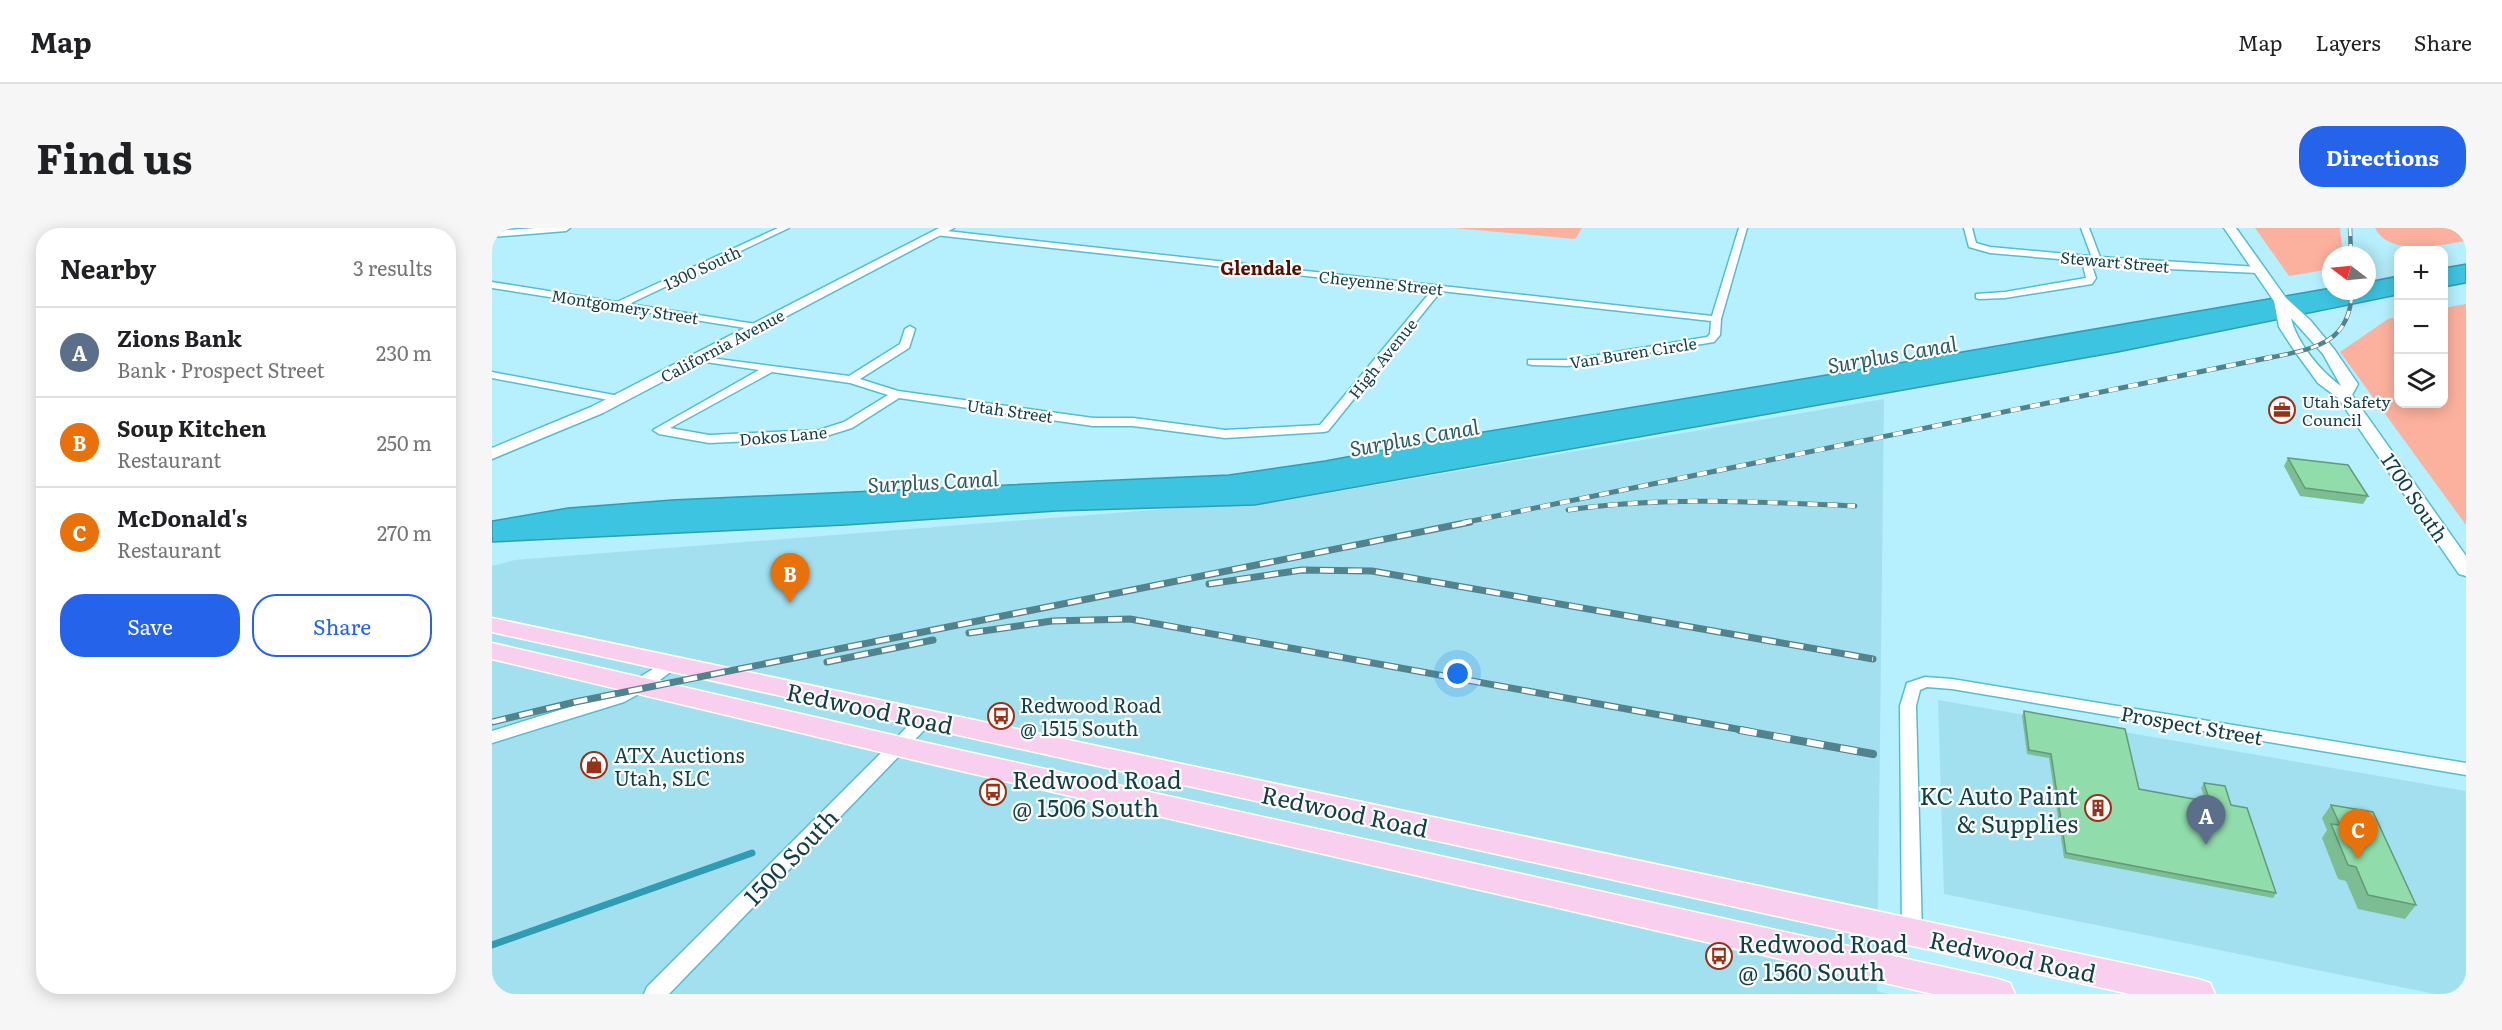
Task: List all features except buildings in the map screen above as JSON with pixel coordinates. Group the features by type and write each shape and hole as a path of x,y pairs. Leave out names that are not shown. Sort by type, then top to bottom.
{"main road":[{"name":"Redwood Road","path":"492,625 2198,994"},
{"name":"Redwood Road","path":"492,651 898,746 1998,994"}],"street":[{"path":"492,234 566,228"},
{"name":"1300 South","path":"618,305 785,228"},
{"path":"1716,319 1743,228"},
{"name":"Stewart Street","path":"1968,228 1972,245 1990,250 2168,266 2258,270"},
{"path":"1979,296 2005,296 2089,282 2091,278 2086,262 2096,256 2085,228"},
{"name":"1700 South","path":"2230,228 2277,296 2305,323 2329,352 2350,384 2344,395"},
{"name":"Cheyenne Street","path":"943,231 1716,319"},
{"name":"California Avenue","path":"492,454 573,421 619,399 943,231"},
{"name":"Montgomery Street","path":"492,285 758,327"},
{"name":"High Avenue","path":"1324,428 1439,288"},
{"name":"1700 South","path":"2277,296 2286,327 2322,380 2344,395 2466,570"},
{"name":"Van Buren Circle","path":"1532,362 1568,363 1698,343 1710,340 1715,335 1716,319"},
{"path":"851,380 905,346 910,329"},
{"name":"Utah Street","path":"699,358 851,380 897,394 1086,421 1133,422 1225,434 1324,428"},
{"name":"Dokos Lane","path":"769,369 659,430 709,439 820,434 848,425 897,394"},
{"path":"495,378 619,399"},
{"path":"492,737 595,707 642,685 671,663"},
{"name":"Prospect Street","path":"1912,933 1908,706 1910,692 1918,684 1932,682 1952,684 2466,769"},
{"name":"1500 South","path":"654,994 925,719"}],"shaded area":[{"path":"1454,228 1582,228 1575,239"},
{"path":"2255,228 2340,228 2342,246 2322,246 2322,270 2289,276"},
{"path":"2375,228 2466,228 2466,241 2430,246 2404,246 2382,237"},
{"path":"2466,304 2466,525 2340,352 2388,319 2394,318 2394,408 2448,408 2448,307"},
{"path":"1884,399 1877,991 1888,994 492,994 492,566 515,560 1293,499"},
{"path":"1938,700 2466,791 2466,994 2435,994 1944,894"}],"water":[{"path":"2466,264 2466,283 2448,286 2448,267"},
{"path":"2394,277 2394,296 2376,299 2376,280"},
{"path":"2322,290 2322,300 2373,300 2118,352 1255,505 1057,511 846,525 492,542 492,521 568,508 672,500 1229,475 1325,461 1453,437"}],"waterway":[{"path":"492,945 752,853"}],"railway":[{"path":"2350,228 2351,246"},
{"path":"2264,359 2312,348 2324,342 2344,324 2350,310 2351,300"},
{"path":"1462,523 2272,357"},
{"path":"1568,510 1676,502 1855,506"},
{"path":"492,722 575,702 1470,522"},
{"path":"1209,584 1302,570 1372,571 1873,659"},
{"path":"969,633 1052,621 1130,619 1748,731"},
{"path":"827,662 933,640"},
{"path":"1740,730 1873,754"}],"place":[{"name":"Utah Safety Council","path":"2282,410"},
{"name":"Soup Kitchen","path":"790,603"},
{"name":"Redwood Road @ 1515 South","path":"1001,716"},
{"name":"ATX Auctions Utah, SLC","path":"594,765"},
{"name":"Redwood Road @ 1506 South","path":"993,792"},
{"name":"KC Auto Paint & Supplies","path":"2098,808"},
{"name":"Zions Bank","path":"2206,845"},
{"name":"McDonald's","path":"2358,859"},
{"name":"Redwood Road @ 1560 South","path":"1719,956"}],"district":[{"name":"Glendale","path":"1261,267"}],"water label":[{"name":"Surplus Canal","path":"1892,353"},
{"name":"Surplus Canal","path":"1414,436"},
{"name":"Surplus Canal","path":"933,480"}]}
